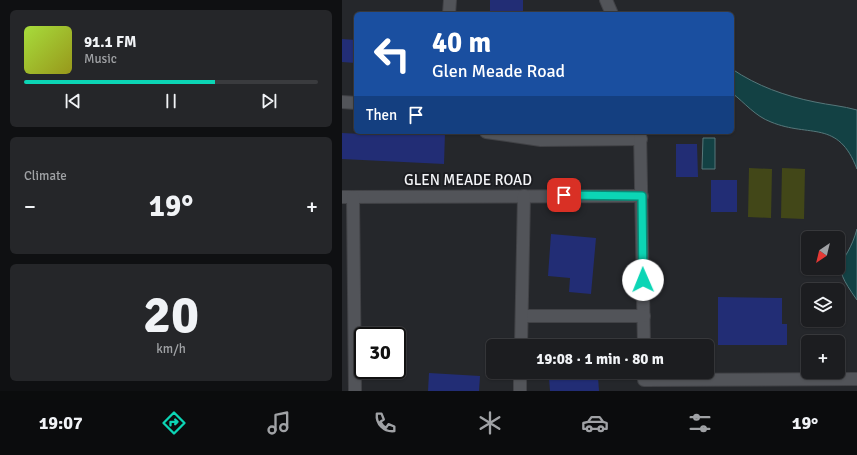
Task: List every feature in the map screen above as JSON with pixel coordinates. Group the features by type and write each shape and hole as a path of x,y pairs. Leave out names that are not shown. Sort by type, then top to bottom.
{"street":[{"path":"450,0 450,12"},
{"path":"606,0 611,12"},
{"path":"342,102 354,103"},
{"path":"500,134 541,140 641,135 644,339"},
{"path":"521,339 524,196"},
{"name":"GLEN MEADE ROAD","path":"347,197 642,196"},
{"path":"347,197 355,391"},
{"path":"522,316 644,316"},
{"path":"520,379 520,391"},
{"path":"644,381 805,385 857,379"}],"green space":[{"path":"749,168 772,169 771,218 748,217"},
{"path":"782,168 805,169 804,219 781,218"}],"water":[{"path":"734,70 761,85 782,93 804,100 857,110 857,169 849,153 841,143 832,136 785,127 771,122 755,113 734,95"},
{"path":"703,138 715,138 715,169 702,169"},
{"path":"857,229 857,300 848,287 842,275 845,275 845,258 853,242"}],"building":[{"path":"490,0 523,0 523,12 490,12"},
{"path":"342,39 354,40 354,63 342,62"},
{"path":"342,133 383,135 445,134 444,164 342,159"},
{"path":"676,144 697,144 698,177 676,177"},
{"path":"711,180 737,180 737,212 711,212"},
{"path":"551,234 596,238 591,294 569,292 570,278 548,276"},
{"path":"718,297 782,298 782,324 787,324 787,345 718,345"},
{"path":"429,373 480,376 479,391 428,391"},
{"path":"549,379 598,379 599,391 550,391"}],"route":[{"path":"564,195 642,196 643,280"}]}
